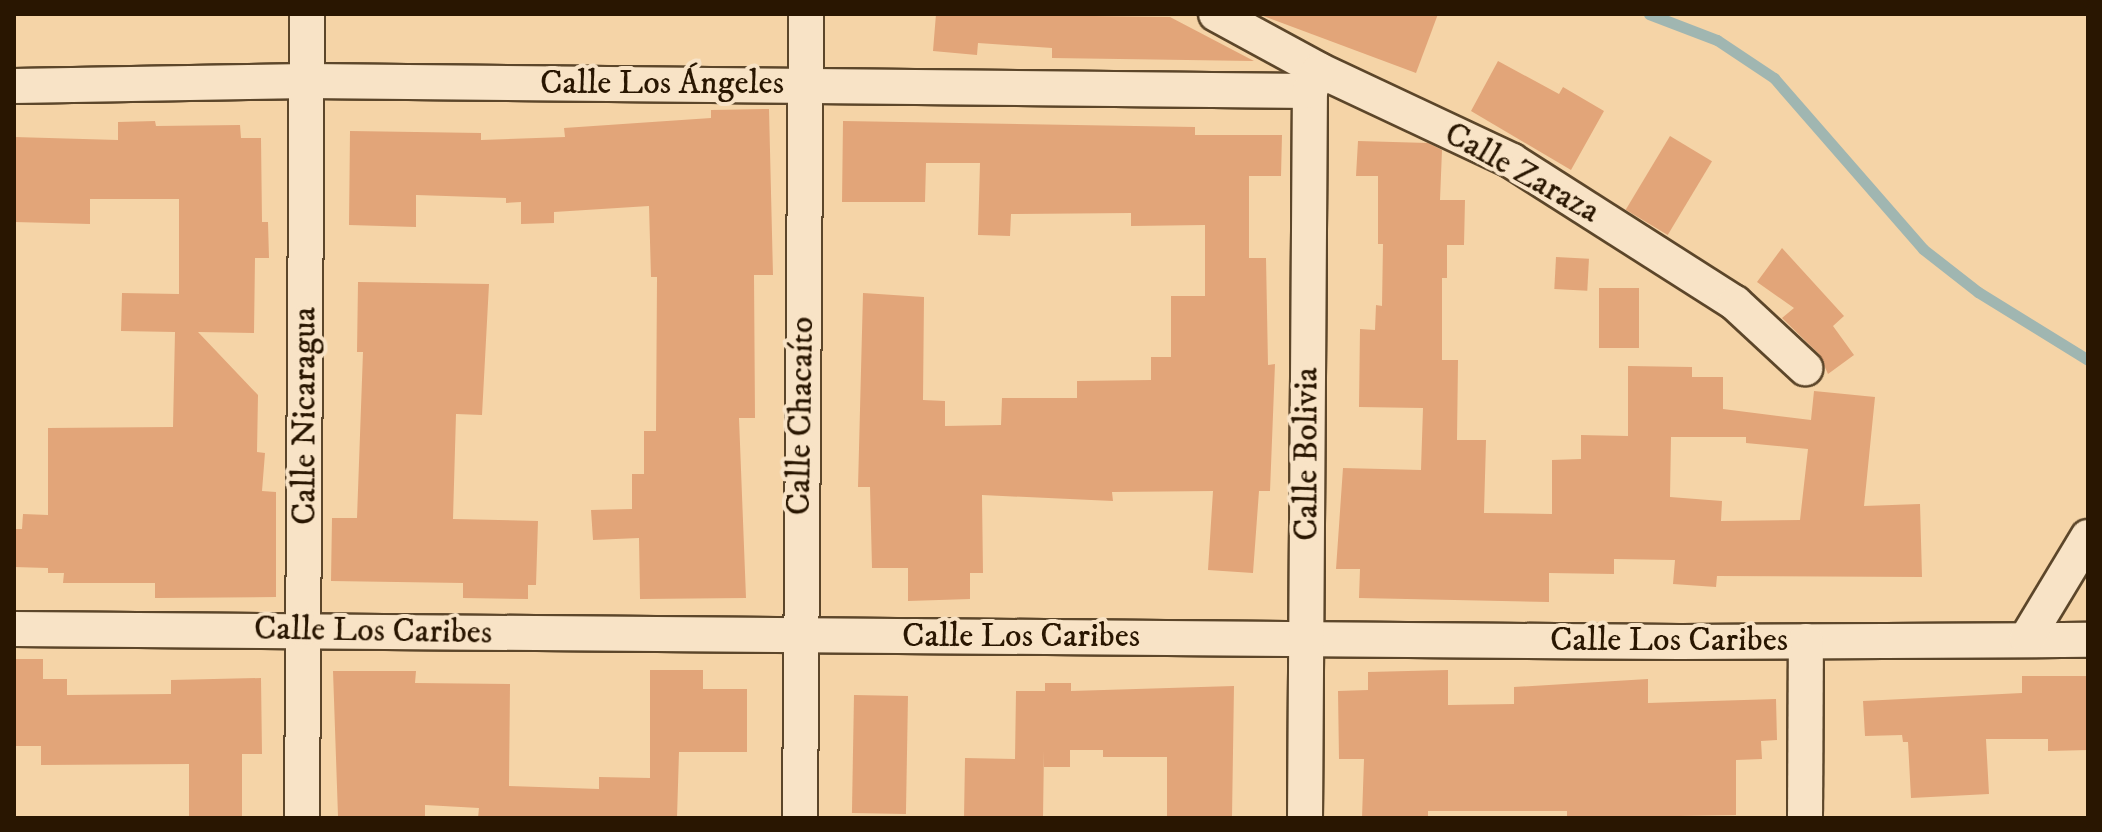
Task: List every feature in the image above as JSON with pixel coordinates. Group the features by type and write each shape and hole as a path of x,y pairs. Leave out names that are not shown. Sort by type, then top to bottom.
{"street":[{"name":"Calle Nicaragua","path":"302,818 307,14"},
{"name":"Calle Chacaíto","path":"800,818 806,14"},
{"name":"Calle Zaraza","path":"1216,14 1314,80 1512,161 1735,303 1805,368"},
{"name":"Calle Los Ángeles","path":"14,86 307,81 805,85 1314,80"},
{"name":"Calle Bolivia","path":"1305,818 1314,80"},
{"path":"2027,638 2088,537"},
{"name":"Calle Los Caribes","path":"14,629 1306,639 2088,640"},
{"path":"1805,818 1806,641"}],"building":[{"path":"936,14 1170,17 1254,61 1052,58 1052,48 978,43 977,55 933,51"},
{"path":"1258,14 1438,14 1416,73"},
{"path":"1498,61 1559,94 1563,87 1604,111 1571,170 1471,111"},
{"path":"769,109 773,275 754,275 755,418 739,418 746,598 640,599 639,538 593,540 591,510 632,509 632,474 644,474 644,431 656,431 657,277 651,277 649,206 554,212 554,223 521,224 521,202 506,203 506,198 416,195 416,227 349,225 350,131 481,133 481,140 565,137 564,128 711,118 711,110"},
{"path":"155,121 156,126 240,125 241,138 261,138 262,222 268,222 269,258 255,258 254,333 198,332 258,395 257,452 265,453 262,491 276,492 276,597 155,598 155,583 63,583 64,573 48,573 48,568 14,567 14,529 22,529 23,514 48,515 48,428 173,427 175,332 121,331 122,293 179,294 179,199 90,199 90,224 14,222 14,137 118,140 118,122"},
{"path":"843,121 1195,127 1195,135 1282,135 1281,176 1249,176 1249,258 1266,258 1268,365 1275,364 1270,491 1259,491 1253,573 1208,570 1213,491 1112,492 1113,501 982,495 983,573 970,573 970,599 908,601 908,568 872,568 870,487 858,487 863,293 924,297 923,400 945,401 945,426 1001,425 1002,398 1077,398 1077,381 1151,380 1151,357 1171,357 1171,296 1205,296 1205,225 1131,226 1131,213 1011,214 1010,236 978,235 980,163 926,163 925,202 842,202"},
{"path":"1670,136 1712,161 1668,235 1626,210"},
{"path":"1358,141 1428,143 1442,150 1440,200 1465,200 1464,245 1447,245 1447,278 1442,278 1442,360 1458,360 1457,440 1486,440 1484,513 1552,514 1552,460 1581,459 1581,435 1628,436 1628,366 1692,367 1692,377 1723,377 1723,409 1811,420 1814,391 1875,397 1864,506 1920,504 1922,577 1717,576 1716,587 1673,584 1675,560 1614,559 1614,574 1549,573 1549,602 1359,598 1360,569 1336,569 1343,468 1421,470 1423,408 1359,407 1360,329 1375,330 1376,305 1382,306 1383,244 1378,244 1378,176 1356,176","holes":["1671,437 1746,437 1746,443 1808,449 1800,520 1721,521 1722,501 1670,497"]},
{"path":"1782,248 1844,316 1833,326 1854,355 1828,374 1819,354 1782,318 1794,308 1757,282"},
{"path":"1556,257 1589,259 1587,291 1554,289"},
{"path":"358,282 489,284 482,415 456,414 453,519 538,521 536,585 528,585 528,599 463,598 463,583 331,581 332,518 357,518 363,352 357,352"},
{"path":"1599,288 1639,288 1639,348 1599,348"},
{"path":"14,659 43,659 43,679 67,679 67,695 171,694 171,680 261,678 262,754 242,754 242,818 189,818 189,764 41,765 41,746 14,746"},
{"path":"650,670 703,670 703,689 747,689 747,752 679,752 677,818 478,818 479,808 425,805 425,818 338,816 333,671 416,671 415,683 510,684 509,786 599,789 599,777 650,778"},
{"path":"1448,670 1448,705 1514,704 1514,687 1648,679 1648,703 1776,699 1777,740 1761,741 1762,759 1736,760 1736,815 1567,818 1567,811 1428,811 1428,818 1362,818 1364,759 1339,759 1338,691 1368,690 1368,672"},
{"path":"2022,676 2088,676 2088,750 2048,751 2048,739 1986,739 1989,794 1911,798 1908,742 1903,742 1902,735 1865,736 1863,701 2022,693"},
{"path":"1045,683 1071,683 1071,691 1234,686 1232,818 1167,817 1167,757 1103,757 1103,750 1070,750 1070,767 1044,767 1044,750 1043,818 964,818 965,758 1015,759 1016,691 1045,691"},
{"path":"854,695 908,696 906,814 852,813"}],"waterway":[{"path":"1649,14 1717,40 1774,78 1923,249 1978,292 2088,360"}]}
